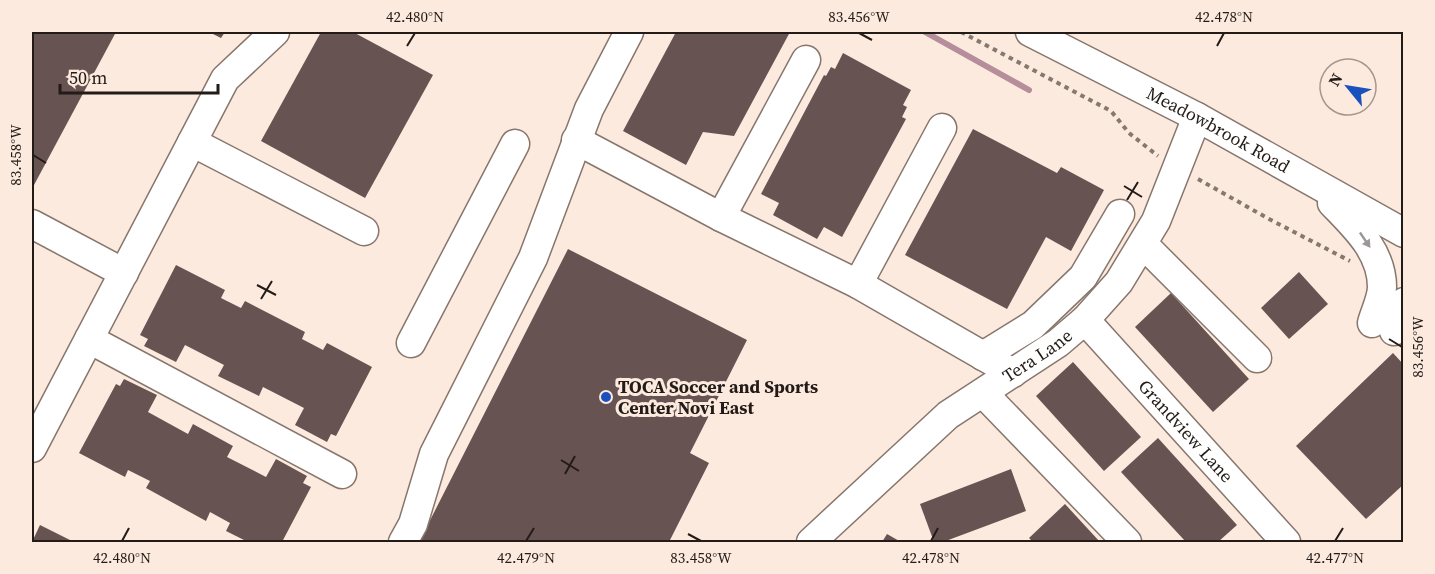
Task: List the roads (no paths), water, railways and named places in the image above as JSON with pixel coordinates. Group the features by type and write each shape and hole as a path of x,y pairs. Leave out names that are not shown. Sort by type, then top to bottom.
{"street":[{"path":"32,448 225,79 275,32"},
{"path":"403,543 412,524 434,454 533,258 589,109 629,32"},
{"name":"Meadowbrook Road","path":"1030,32 1197,117 1404,233"},
{"path":"721,217 806,60"},
{"name":"Tera Lane","path":"811,543 948,415 1058,343 1085,320 1119,282 1143,244 1156,220 1197,117"},
{"path":"858,284 942,128"},
{"path":"576,140 721,217 858,284 1013,373"},
{"path":"192,142 364,231"},
{"path":"411,343 515,144"},
{"path":"1311,182 1362,235 1375,255 1382,287 1383,327 1404,302"},
{"path":"983,356 1033,325 1083,277 1120,214"},
{"path":"32,224 124,273"},
{"path":"1143,244 1257,358"},
{"name":"Grandview Lane","path":"1085,320 1286,543"},
{"path":"89,339 342,474"},
{"path":"983,393 1127,543"}],"waterway":[{"path":"925,32 1029,90"}],"place":[{"name":"TOCA Soccer and Sports Center Novi East","path":"606,397"}]}
